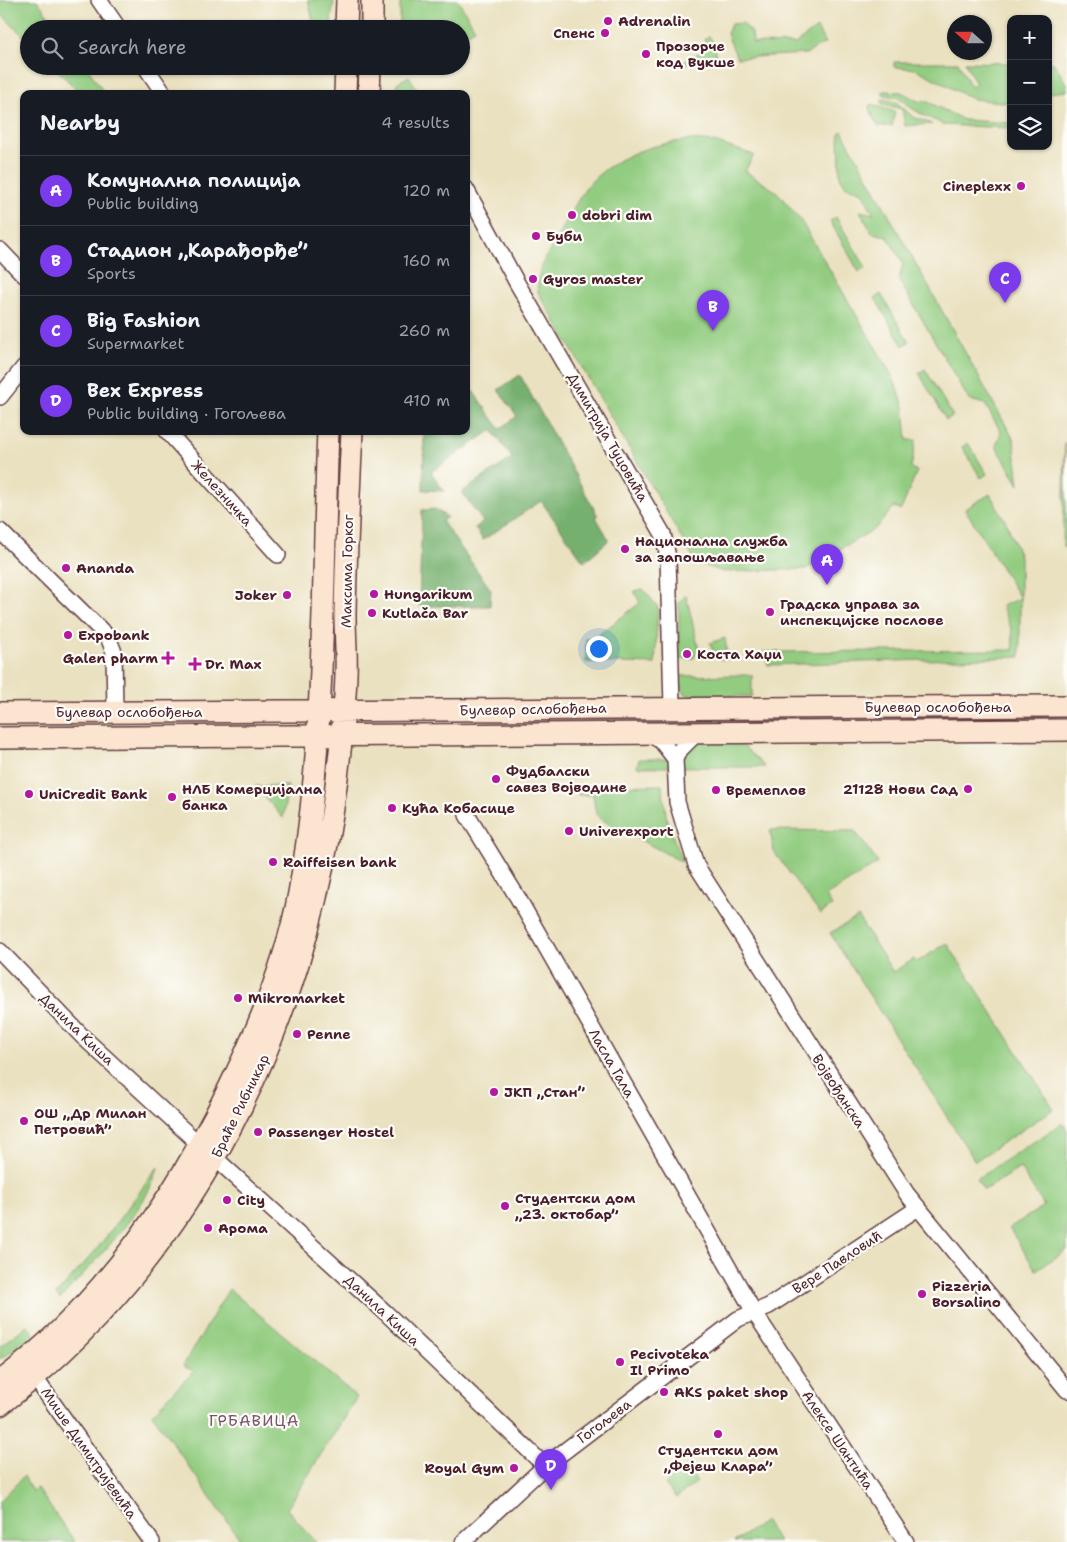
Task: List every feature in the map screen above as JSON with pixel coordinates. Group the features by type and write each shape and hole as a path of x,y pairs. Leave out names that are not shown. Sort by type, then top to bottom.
{"main road":[{"path":"346,20 347,0"},
{"path":"372,0 372,20"},
{"path":"345,90 346,75"},
{"path":"369,90 370,75"},
{"name":"Максима Горког","path":"316,736 328,435"},
{"name":"Максима Горког","path":"341,736 346,676 345,616 352,435"},
{"name":"Булевар ослобођења","path":"0,712 1067,706"},
{"name":"Булевар ослобођења","path":"0,738 1067,730"},
{"name":"Браће Рибникар","path":"208,1152 259,1022 291,931 305,856 316,736"},
{"name":"Браће Рибникар","path":"0,1405 30,1371 85,1331 124,1286 208,1152 250,1092 285,1005 305,942 324,862 341,736"},
{"name":"Браће Рибникар","path":"0,1382 30,1371"}],"street":[{"path":"99,0 113,20"},
{"path":"151,75 161,90"},
{"name":"Димитрија Туцовића","path":"470,196 517,283 663,534 668,557 672,707"},
{"path":"0,250 20,271"},
{"path":"0,397 20,372"},
{"name":"Железничка","path":"171,435 278,555"},
{"path":"0,531 108,637 114,652 115,712"},
{"path":"647,732 661,741 675,759 679,750 698,732"},
{"name":"Војвођанска","path":"675,759 677,802 696,865 784,1007 918,1208 1067,1390"},
{"name":"Ласла Гала","path":"467,815 518,898 754,1312"},
{"name":"Данила Киша","path":"0,952 83,1037 385,1312 545,1466"},
{"name":"Вере Павловић","path":"754,1312 769,1306 918,1208"},
{"name":"Гогољева","path":"466,1541 545,1466 738,1319 754,1312"},
{"name":"Алексе Шантића","path":"754,1312 906,1542"},
{"name":"Мише Димитријевића","path":"30,1371 152,1542"}],"green space":[{"path":"0,0 37,0 51,20 20,20 20,33 0,13"},
{"path":"308,0 334,0 331,20 313,20"},
{"path":"400,0 458,0 470,20 400,20"},
{"path":"470,20 475,29 470,32"},
{"path":"743,23 752,33 753,43 795,44 817,28 825,43 806,54 737,58 727,34 731,24"},
{"path":"709,36 715,45 716,59 681,64 708,47 704,39"},
{"path":"894,62 958,62 971,87 976,84 965,62 1007,63 1007,103 972,99 916,69 894,67"},
{"path":"1052,63 1054,63 1067,85 1067,91 1052,93"},
{"path":"62,75 92,75 102,90 77,90"},
{"path":"409,76 418,90 396,90 397,83"},
{"path":"883,91 901,92 920,102 924,100 964,120 1007,123 1007,128 943,125 912,109 900,99 883,95"},
{"path":"882,99 896,102 913,117 932,124 905,126 902,109 882,104"},
{"path":"870,104 895,112 892,126 878,126 869,108"},
{"path":"842,131 1014,440 1019,485 996,446 1001,432 985,404 969,400 899,280 903,263 887,236 872,233 860,211 874,214 861,191 846,187 840,177 839,133"},
{"path":"692,140 714,142 754,155 745,171 777,192 801,221 893,377 904,406 907,440 916,440 911,468 917,471 901,510 894,507 876,528 806,569 723,572 702,565 692,556 538,292 539,276 550,249 578,200 592,181 614,164 638,152 651,147"},
{"path":"836,217 866,268 859,272 830,221"},
{"path":"881,294 909,342 903,346 875,298"},
{"path":"925,369 953,416 946,420 919,373"},
{"path":"520,375 598,516 596,517 609,540 584,562 541,501 483,540 475,528 483,522 462,492 512,458 492,430 431,472 444,491 423,490 424,435 470,435 470,387 500,429 517,416 498,390"},
{"path":"1065,442 1067,545 1063,547"},
{"path":"968,443 987,474 981,478 962,447"},
{"path":"990,494 1007,524 1020,557 1020,598 965,509"},
{"path":"435,509 447,517 442,521 491,590 490,606 419,606 422,510"},
{"path":"643,589 658,607 655,664 586,662 586,639 593,639 640,603 634,591"},
{"path":"686,595 699,650 694,658 679,659 679,602"},
{"path":"1020,598 1020,657 768,665 763,652 1013,650 1012,631 1002,606"},
{"path":"725,638 728,660 715,658 710,643"},
{"path":"752,675 752,696 690,696 683,692 678,676"},
{"path":"729,732 765,767 637,767 639,759 675,759 687,742"},
{"path":"662,785 667,821 682,862 601,819 596,813 593,795 578,795 577,786"},
{"path":"255,786 288,786 283,818"},
{"path":"770,830 855,831 878,863 826,896 832,906 820,914 774,852"},
{"path":"858,917 893,972 914,959 917,962 947,943 1054,1109 975,1161 830,933"},
{"path":"1063,1123 1067,1131 1067,1250 1036,1270 1009,1228 1044,1206 1020,1168 984,1190 976,1179"},
{"path":"158,1167 152,1184 131,1219 102,1254 60,1299 56,1295 97,1249"},
{"path":"229,1289 357,1397 287,1509 316,1542 242,1542 152,1414 194,1371 183,1366"},
{"path":"27,1325 34,1334 31,1339 0,1359 0,1347"},
{"path":"686,1467 697,1482 676,1498 665,1484"},
{"path":"24,1476 32,1491 37,1488 75,1542 0,1542 0,1501"},
{"path":"765,1521 779,1542 734,1542"}],"place":[{"name":"Adrenalin","path":"608,21"},
{"name":"Спенс","path":"605,33"},
{"name":"Прозорче код Вукше","path":"646,54"},
{"name":"Cineplexx","path":"1021,186"},
{"name":"dobri dim","path":"572,215"},
{"name":"Буби","path":"536,236"},
{"name":"Gyros master","path":"533,279"},
{"name":"Big Fashion","path":"1005,303"},
{"name":"Стадион „Карађорђе”","path":"713,331"},
{"name":"Национална служба за запошљавање","path":"625,549"},
{"name":"Ananda","path":"66,568"},
{"name":"Комунална полиција","path":"827,585"},
{"name":"Hungarikum","path":"374,594"},
{"name":"Joker","path":"287,595"},
{"name":"Градска управа за инспекцијске послове","path":"770,612"},
{"name":"Kutlača Bar","path":"372,613"},
{"name":"Expobank","path":"68,635"},
{"name":"Коста Хаџи","path":"687,654"},
{"name":"Galen pharm","path":"168,658"},
{"name":"Dr. Max","path":"195,664"},
{"name":"Фудбалски савез Војводине","path":"496,779"},
{"name":"21128 Нови Сад","path":"968,789"},
{"name":"Времеплов","path":"716,790"},
{"name":"UniCredit Bank","path":"29,794"},
{"name":"НЛБ Комерцијална банка","path":"172,797"},
{"name":"Кућа Кобасице","path":"392,808"},
{"name":"Univerexport","path":"569,831"},
{"name":"Raiffeisen bank","path":"273,862"},
{"name":"Mikromarket","path":"238,998"},
{"name":"Penne","path":"297,1034"},
{"name":"ЈКП „Стан”","path":"494,1092"},
{"name":"ОШ „Др Милан Петровић”","path":"24,1121"},
{"name":"Passenger Hostel","path":"258,1132"},
{"name":"City","path":"227,1200"},
{"name":"Студентски дом „23. октобар”","path":"505,1206"},
{"name":"Арома","path":"208,1228"},
{"name":"Pizzeria Borsalino","path":"922,1294"},
{"name":"Pecivoteka Il Primo","path":"620,1362"},
{"name":"AKS paket shop","path":"664,1392"},
{"name":"Студентски дом „Фејеш Клара”","path":"718,1434"},
{"name":"Royal Gym","path":"514,1468"},
{"name":"Bex Express","path":"551,1490"}],"district":[{"name":"ГРБАВИЦА","path":"254,1420"}]}
